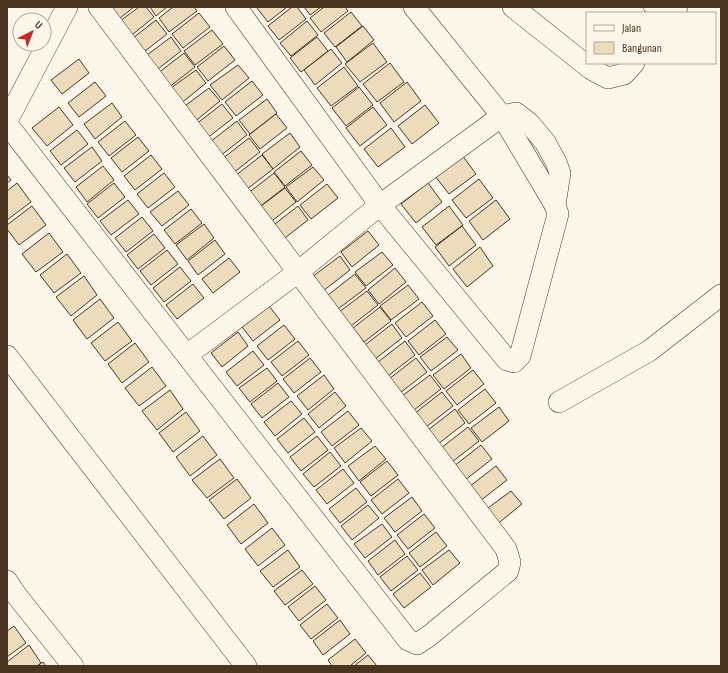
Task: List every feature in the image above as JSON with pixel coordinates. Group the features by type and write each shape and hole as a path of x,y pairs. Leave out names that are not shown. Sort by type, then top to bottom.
{"street":[{"path":"67,7 7,122 408,640 418,644 508,571 510,562 506,549 100,7"},
{"path":"236,7 380,205 507,360 514,362 520,356 558,214 555,205 502,116 414,7"},
{"path":"513,7 591,69 608,78 624,74 633,64"},
{"path":"187,355 298,272 380,205 502,116"},
{"path":"560,402 648,351 721,295"},
{"path":"7,356 246,666"},
{"path":"10,594 73,666"}],"lane":[{"path":"649,7 658,10 660,7"}],"building":[{"path":"105,7 134,7 115,22"},
{"path":"139,7 146,7 154,17 127,39 116,24"},
{"path":"150,7 167,7 156,16"},
{"path":"173,7 194,7 197,11 169,32 159,18"},
{"path":"287,7 268,22 257,8"},
{"path":"292,7 297,7 306,19 279,40 268,26"},
{"path":"304,7 321,7 310,15"},
{"path":"324,7 345,7 348,11 321,32 310,18"},
{"path":"351,12 362,26 335,47 324,33"},
{"path":"199,13 210,27 183,48 172,34"},
{"path":"156,20 167,34 140,55 129,41"},
{"path":"307,21 318,35 291,56 280,43"},
{"path":"363,26 374,40 347,62 336,47"},
{"path":"212,30 223,44 195,65 184,51"},
{"path":"171,37 181,51 154,72 143,58"},
{"path":"317,37 328,51 301,72 290,58"},
{"path":"373,43 387,62 360,82 345,64"},
{"path":"224,46 235,60 208,81 197,67"},
{"path":"331,49 342,63 315,85 304,70"},
{"path":"184,53 195,67 168,88 157,74"},
{"path":"79,59 89,73 62,94 51,80"},
{"path":"390,63 404,82 377,102 363,84"},
{"path":"238,65 249,78 222,100 210,85"},
{"path":"344,67 358,86 331,106 317,88"},
{"path":"196,70 206,83 179,105 168,90"},
{"path":"252,81 263,95 236,116 225,102"},
{"path":"95,82 106,96 79,117 68,103"},
{"path":"407,82 421,101 394,122 380,103"},
{"path":"359,87 373,105 346,126 332,108"},
{"path":"209,88 220,101 193,123 182,108"},
{"path":"267,99 277,113 250,134 239,120"},
{"path":"112,103 122,117 95,139 84,124"},
{"path":"222,104 233,118 206,139 195,125"},
{"path":"425,105 439,123 412,144 398,126"},
{"path":"59,107 73,125 47,146 32,128"},
{"path":"373,107 387,125 360,146 346,128"},
{"path":"276,114 287,128 260,149 249,135"},
{"path":"125,121 136,135 109,156 98,142"},
{"path":"237,121 247,135 220,156 210,142"},
{"path":"391,128 405,147 378,167 364,149"},
{"path":"77,130 88,144 61,165 50,151"},
{"path":"290,133 300,147 273,169 262,154"},
{"path":"138,137 149,151 122,172 111,158"},
{"path":"249,138 260,152 233,173 222,159"},
{"path":"92,147 102,161 75,182 64,168"},
{"path":"301,151 312,165 285,186 274,172"},
{"path":"151,155 162,169 135,190 124,176"},
{"path":"262,155 273,169 246,190 235,176"},
{"path":"462,155 476,174 449,194 435,176"},
{"path":"103,166 114,180 87,202 76,187"},
{"path":"313,167 324,180 297,202 286,187"},
{"path":"164,173 175,187 148,208 137,194"},
{"path":"274,173 285,187 258,208 247,194"},
{"path":"7,175 11,180 7,183"},
{"path":"479,179 493,198 466,218 452,200"},
{"path":"17,183 31,202 7,220 7,191"},
{"path":"114,183 125,197 98,218 87,204"},
{"path":"428,183 442,202 416,223 401,204"},
{"path":"327,184 338,198 311,219 300,205"},
{"path":"285,188 296,202 268,224 257,209"},
{"path":"178,191 189,205 162,226 150,212"},
{"path":"128,200 139,214 111,235 100,221"},
{"path":"496,200 510,219 483,240 469,221"},
{"path":"32,206 46,225 19,245 7,229 7,225"},
{"path":"298,206 308,220 281,241 271,227"},
{"path":"449,206 463,225 436,245 422,227"},
{"path":"191,209 202,223 175,244 164,230"},
{"path":"142,217 153,231 126,252 115,238"},
{"path":"204,224 214,238 187,260 176,245"},
{"path":"462,226 476,245 449,266 435,247"},
{"path":"368,231 379,245 352,267 341,252"},
{"path":"49,233 63,252 36,272 22,254"},
{"path":"154,234 165,248 138,269 127,255"},
{"path":"215,240 225,254 198,275 188,261"},
{"path":"480,247 493,266 467,287 453,269"},
{"path":"167,250 178,264 151,285 140,271"},
{"path":"382,252 393,265 366,286 355,272"},
{"path":"67,254 81,273 54,293 40,275"},
{"path":"340,256 350,270 323,291 312,277"},
{"path":"229,258 240,272 213,293 202,279"},
{"path":"180,267 191,281 164,302 153,288"},
{"path":"395,268 406,282 379,304 368,290"},
{"path":"355,274 366,288 338,309 328,295"},
{"path":"84,276 97,295 71,316 56,297"},
{"path":"193,284 204,298 177,319 166,305"},
{"path":"408,285 419,299 391,320 380,306"},
{"path":"367,291 378,305 351,326 339,312"},
{"path":"100,299 114,318 87,339 73,320"},
{"path":"422,302 433,316 406,337 395,323"},
{"path":"269,306 280,320 253,341 242,327"},
{"path":"380,307 391,321 364,342 353,328"},
{"path":"435,320 446,334 419,355 408,341"},
{"path":"118,322 132,341 105,361 91,343"},
{"path":"392,324 402,338 375,359 365,345"},
{"path":"284,325 295,339 268,360 257,346"},
{"path":"238,332 248,346 222,367 211,353"},
{"path":"447,337 458,350 431,371 420,357"},
{"path":"298,341 309,355 282,376 271,362"},
{"path":"405,341 415,355 388,376 378,362"},
{"path":"135,343 149,362 122,383 108,364"},
{"path":"253,351 264,365 237,386 226,372"},
{"path":"461,354 471,368 444,389 433,375"},
{"path":"310,358 321,372 294,393 283,379"},
{"path":"416,358 427,372 400,393 389,379"},
{"path":"152,367 166,386 139,406 125,388"},
{"path":"267,368 277,381 250,402 239,388"},
{"path":"473,370 484,384 457,405 446,391"},
{"path":"324,375 334,389 308,410 297,396"},
{"path":"430,375 441,389 414,410 402,396"},
{"path":"278,383 289,397 262,418 251,404"},
{"path":"485,389 496,403 469,424 458,410"},
{"path":"170,390 183,409 157,430 142,411"},
{"path":"335,392 346,406 319,428 308,414"},
{"path":"442,392 453,406 426,427 415,413"},
{"path":"291,401 302,414 275,436 264,422"},
{"path":"499,407 509,421 482,442 471,428"},
{"path":"455,409 465,423 438,444 428,430"},
{"path":"348,411 359,425 332,446 321,432"},
{"path":"186,412 200,431 173,452 159,433"},
{"path":"304,418 315,432 288,453 277,439"},
{"path":"468,427 479,441 452,462 441,448"},
{"path":"361,428 372,441 345,463 334,448"},
{"path":"203,436 217,455 190,476 176,457"},
{"path":"317,436 328,450 301,471 290,457"},
{"path":"481,445 492,459 465,480 454,466"},
{"path":"375,446 386,459 359,481 348,466"},
{"path":"330,452 341,466 314,487 303,474"},
{"path":"220,459 234,478 207,498 192,480"},
{"path":"387,461 398,475 371,496 360,482"},
{"path":"496,466 507,480 480,501 469,487"},
{"path":"343,469 354,483 327,504 316,490"},
{"path":"237,479 251,498 224,519 209,500"},
{"path":"398,479 409,493 382,514 371,500"},
{"path":"356,488 367,502 340,523 329,509"},
{"path":"511,491 522,504 495,526 484,511"},
{"path":"412,497 422,511 395,532 384,518"},
{"path":"254,504 268,523 241,544 227,525"},
{"path":"368,505 379,518 352,540 341,526"},
{"path":"424,514 435,528 408,549 397,535"},
{"path":"382,524 392,537 365,558 354,544"},
{"path":"272,528 285,545 258,566 245,549"},
{"path":"436,532 447,546 420,567 409,553"},
{"path":"395,540 405,554 378,575 368,561"},
{"path":"288,550 300,567 273,587 260,571"},
{"path":"449,550 460,563 433,585 422,570"},
{"path":"407,556 418,570 391,591 380,577"},
{"path":"302,570 313,584 285,605 274,591"},
{"path":"420,573 431,587 404,608 393,594"},
{"path":"315,586 326,600 299,621 288,607"},
{"path":"327,604 338,618 311,639 300,625"},
{"path":"340,620 350,634 323,655 313,641"},
{"path":"14,626 26,643 7,657 7,631"},
{"path":"355,639 366,653 350,666 332,666 328,660"},
{"path":"29,645 41,663 37,666 7,666 7,662"},
{"path":"368,655 377,666 354,666"},
{"path":"43,662 46,666 37,666"}]}
